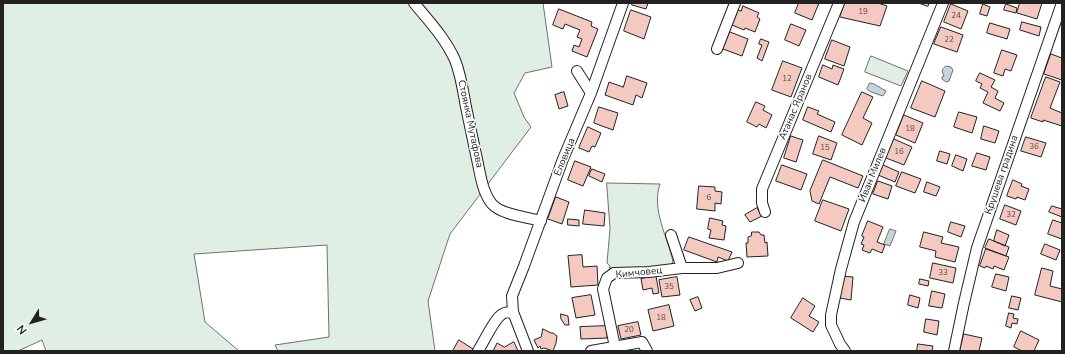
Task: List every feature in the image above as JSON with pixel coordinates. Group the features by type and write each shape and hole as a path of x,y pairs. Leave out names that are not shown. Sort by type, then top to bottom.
{"street":[{"name":"Стоянка Мутафова","path":"414,3 442,36 455,60 462,82 473,142 484,189 488,198 492,204 501,210 541,221"},
{"name":"Еловица","path":"513,312 512,296 563,159 592,93 623,3"},
{"path":"717,49 735,3"},
{"name":"Атанас Яранов","path":"765,212 762,203 762,189 839,3"},
{"name":"Иван Милев","path":"845,351 840,344 832,325 831,315 841,269 854,222 943,3"},
{"name":"Крушева градина","path":"954,351 977,248 1062,3"},
{"path":"578,70 592,93"},
{"path":"671,234 682,268"},
{"name":"Кимчовец","path":"615,347 604,289 607,278 614,274 682,268 717,268 738,263"},
{"path":"478,351 495,321 506,312 513,312 528,351"},
{"path":"591,351 642,342 647,351"}],"green space":[{"path":"3,3 543,3 552,67 525,73 514,93 524,117 531,127 450,234 428,301 435,351 278,351 275,345 329,337 327,245 194,254 205,322 239,351 46,351 42,340 18,351 3,351"},
{"path":"871,56 908,71 901,86 865,72"},
{"path":"607,183 660,184 658,194 659,214 673,262 669,266 616,270 615,268 609,268 610,266 607,263 610,229"}],"shaded area":[{"path":"946,66 951,67 953,70 949,81 946,82 942,79 944,76 942,71"},
{"path":"870,83 886,91 883,96 867,89"},
{"path":"890,229 896,231 890,246 884,244"}],"building":[{"path":"632,3 648,3 646,9 632,5"},
{"path":"799,3 819,3 812,20 795,13"},
{"path":"845,3 878,3 887,6 880,26 840,17"},
{"path":"919,3 929,3 928,6"},
{"path":"1020,3 1042,3 1037,19 1017,13"},
{"path":"951,4 968,11 961,29 944,22"},
{"path":"983,4 990,7 987,16 980,14"},
{"path":"1006,4 1017,8 1016,13 1004,10"},
{"path":"743,6 759,13 757,17 760,19 755,32 745,28 744,30 732,25 738,10 741,11"},
{"path":"559,9 592,22 591,26 598,29 587,57 572,51 574,45 579,47 582,39 577,37 580,30 565,24 563,29 553,25"},
{"path":"631,10 651,17 644,39 624,31"},
{"path":"1022,22 1041,27 1039,36 1020,30"},
{"path":"990,23 1010,29 1007,39 987,33"},
{"path":"791,24 806,30 799,46 785,40"},
{"path":"941,27 963,35 957,52 934,44"},
{"path":"730,32 748,39 742,56 723,49"},
{"path":"761,39 769,42 762,61 757,58 762,45 759,44"},
{"path":"832,40 850,47 844,66 825,59"},
{"path":"1002,50 1017,55 1011,71 1005,69 1003,76 994,73"},
{"path":"1051,54 1062,58 1062,80 1044,74"},
{"path":"783,61 802,68 791,97 772,90"},
{"path":"823,65 832,69 833,65 844,69 838,85 819,77"},
{"path":"980,73 995,80 991,87 998,91 995,98 1004,103 1000,111 983,103 988,92 980,88 982,84 976,81"},
{"path":"627,76 647,83 642,98 636,95 633,105 605,95 609,82 623,87"},
{"path":"1046,77 1060,82 1050,108 1062,113 1062,126 1031,118"},
{"path":"922,81 945,91 935,117 911,108"},
{"path":"564,92 568,106 559,109 555,95"},
{"path":"862,92 873,97 863,118 872,123 862,145 842,135"},
{"path":"756,102 765,106 763,110 772,115 766,128 759,124 757,127 747,122"},
{"path":"599,107 618,113 613,130 594,123"},
{"path":"808,107 819,111 817,114 835,122 831,132 803,120"},
{"path":"959,112 977,117 972,133 954,127"},
{"path":"904,115 923,123 915,143 896,135"},
{"path":"984,126 999,131 995,143 981,139"},
{"path":"588,127 601,133 595,147 592,146 589,152 579,148"},
{"path":"791,136 803,140 796,162 784,158"},
{"path":"819,136 837,143 831,160 813,154"},
{"path":"1026,137 1046,143 1041,157 1021,151"},
{"path":"894,139 912,147 904,165 886,158"},
{"path":"940,151 950,154 947,164 937,161"},
{"path":"977,153 990,157 986,170 972,166"},
{"path":"956,155 967,159 963,171 952,166"},
{"path":"823,160 863,176 858,188 830,177 819,204 812,201 810,191"},
{"path":"575,161 591,167 583,186 568,180"},
{"path":"782,165 807,174 801,190 776,181"},
{"path":"883,165 899,172 895,182 878,175"},
{"path":"592,169 605,174 602,182 589,176"},
{"path":"902,172 921,179 915,193 896,186"},
{"path":"1013,180 1022,184 1021,186 1029,189 1025,200 1007,196"},
{"path":"878,181 892,186 888,199 873,194"},
{"path":"927,182 940,187 936,196 924,192"},
{"path":"699,186 715,187 715,191 722,192 721,204 715,203 715,211 697,209"},
{"path":"556,197 569,202 562,224 548,219"},
{"path":"823,200 849,209 841,231 815,221"},
{"path":"1005,205 1021,211 1016,225 1000,219"},
{"path":"1052,206 1062,209 1062,217 1049,212"},
{"path":"757,208 762,216 750,222 745,215"},
{"path":"585,210 605,213 604,226 583,224"},
{"path":"710,218 723,221 722,225 726,226 724,240 709,238 711,230 708,229"},
{"path":"568,219 579,220 579,226 568,225"},
{"path":"1053,220 1062,223 1062,239 1048,234"},
{"path":"868,221 883,227 877,242 885,245 882,253 872,249 870,253 862,250 864,245 861,244 864,237 862,236"},
{"path":"951,222 965,226 961,237 948,232"},
{"path":"997,230 1009,235 1005,246 994,241"},
{"path":"752,232 759,232 761,235 764,235 765,243 767,242 768,256 747,257 746,243 748,243 748,237 751,236"},
{"path":"924,232 943,237 941,243 959,247 955,262 935,257 936,251 920,247"},
{"path":"689,237 732,252 728,261 718,257 717,262 684,250"},
{"path":"989,239 1009,247 1006,256 985,248"},
{"path":"1045,244 1060,250 1056,260 1041,254"},
{"path":"986,249 1009,257 1004,270 994,266 993,269 986,266 985,268 980,266"},
{"path":"582,255 583,267 597,266 598,285 571,287 568,256"},
{"path":"933,263 956,268 953,283 930,278"},
{"path":"1042,268 1053,271 1050,286 1062,289 1062,302 1035,295"},
{"path":"996,274 1009,277 1006,291 992,287"},
{"path":"656,276 659,293 653,294 652,288 643,290 641,279"},
{"path":"842,276 853,277 851,300 840,298"},
{"path":"677,277 680,295 662,297 659,280"},
{"path":"920,279 929,281 928,286 919,284"},
{"path":"932,291 945,294 942,308 929,306"},
{"path":"591,295 595,315 576,318 572,298"},
{"path":"910,295 920,298 918,308 908,305"},
{"path":"1012,296 1021,298 1018,310 1009,308"},
{"path":"698,297 702,308 695,311 690,300"},
{"path":"803,298 815,306 809,316 819,322 813,332 791,318"},
{"path":"669,305 674,326 653,331 648,310"},
{"path":"1009,313 1014,314 1013,318 1018,319 1017,324 1012,323 1011,328 1006,326"},
{"path":"561,314 568,316 569,325 565,325 561,319"},
{"path":"926,319 939,321 937,335 924,332"},
{"path":"638,322 641,335 621,339 618,326"},
{"path":"607,326 607,338 581,339 580,327"},
{"path":"543,329 557,336 553,351 544,348 541,349 540,346 538,348 534,340 541,337"},
{"path":"1021,331 1039,340 1034,351 1022,351 1014,347"},
{"path":"964,334 982,338 979,351 960,351"},
{"path":"459,340 473,349 471,351 453,351"},
{"path":"514,342 518,351 493,351 497,343 504,347"},
{"path":"918,344 933,346 932,351 917,351"}]}
